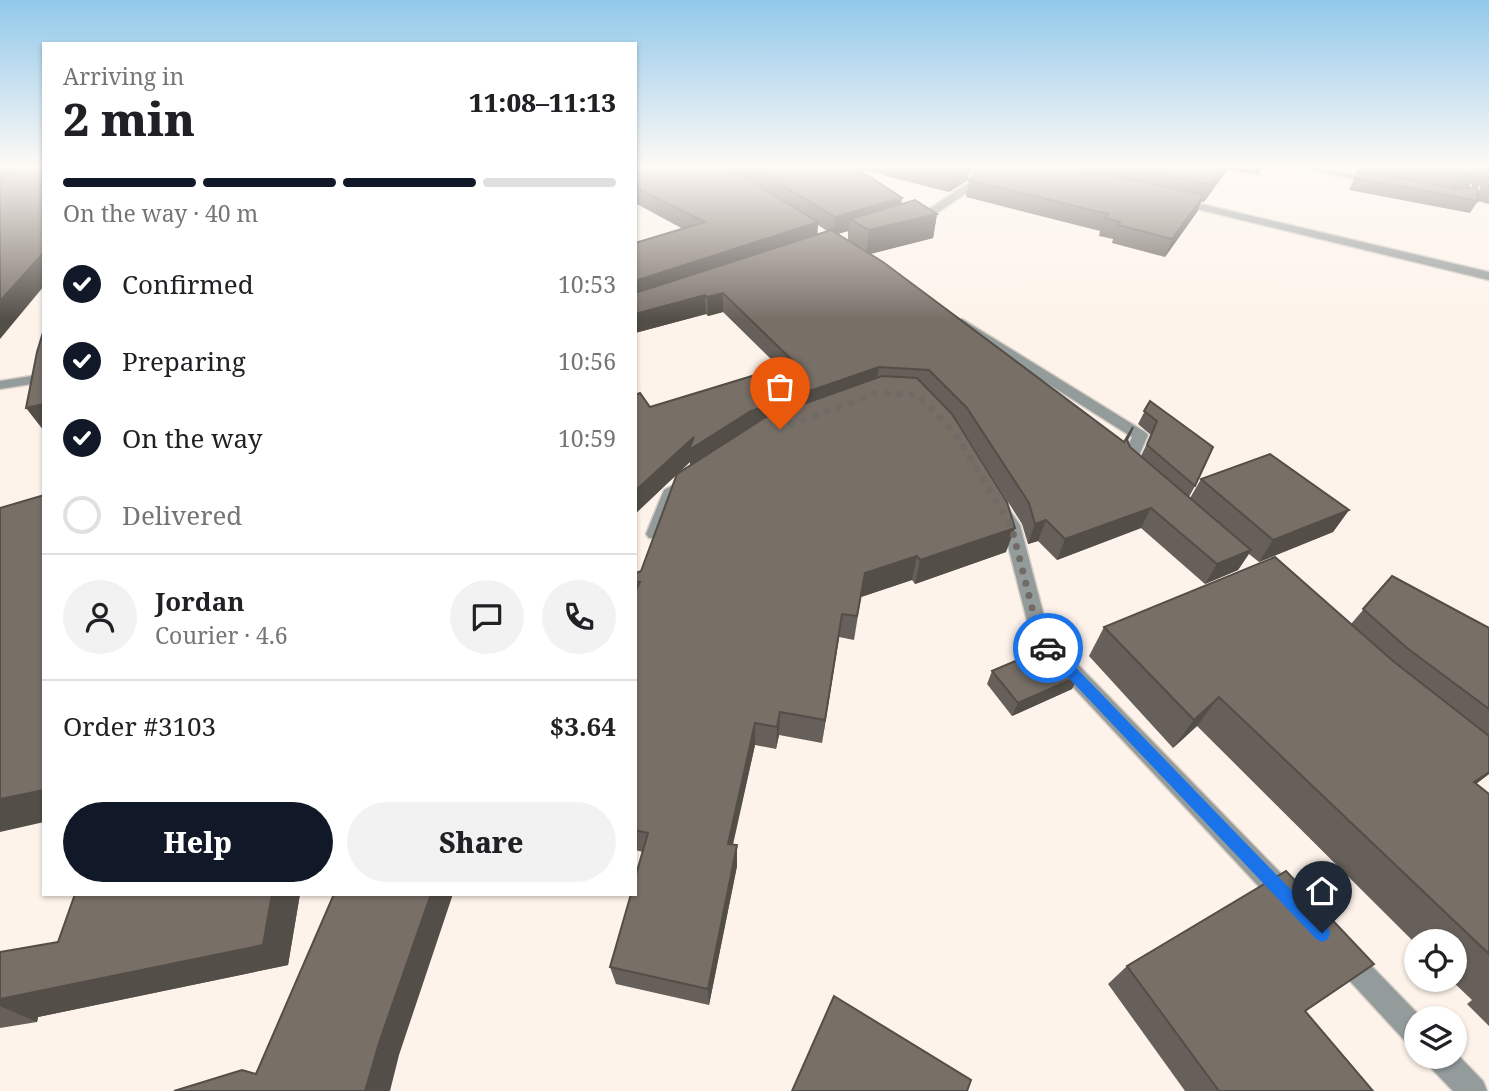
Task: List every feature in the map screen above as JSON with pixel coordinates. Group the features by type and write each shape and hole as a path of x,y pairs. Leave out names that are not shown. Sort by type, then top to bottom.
{"street":[{"path":"895,222 909,218"},
{"path":"1244,218 1489,276"},
{"path":"946,313 1140,435 1129,461 1150,478"},
{"path":"0,385 42,378"},
{"path":"648,554 670,494 702,473"},
{"path":"990,491 1011,525 1040,639 1300,911"},
{"path":"1329,941 1404,1019"},
{"path":"1452,1069 1473,1091"}],"building":[{"path":"0,218 42,218 42,254 0,301"},
{"path":"697,218 811,218 818,222 637,280 637,242 705,222"},
{"path":"854,218 920,218 869,230 850,219"},
{"path":"1105,218 1187,218 1172,239 1118,225 1120,222"},
{"path":"831,230 883,262 1124,442 1133,427 1127,440 1130,447 1251,550 1217,564 1151,508 1065,539 1046,520 1035,524 1029,503 967,408 929,370 879,367 751,411 689,450 694,437 637,489 637,394 640,393 650,407 795,363 723,293 707,297 705,295 637,313 637,292"},
{"path":"42,336 42,404 26,408"},
{"path":"882,376 917,378 952,414 1007,502 1015,528 920,560 917,556 865,573 857,616 842,614 825,720 780,712 777,727 755,723 728,844 737,845 708,989 610,967 630,896 637,896 637,871 648,833 637,830 637,588 640,582 637,581 637,573 641,571 677,474 764,418"},
{"path":"1150,401 1213,447 1195,486 1147,445 1157,421 1144,411"},
{"path":"1270,454 1349,510 1273,540 1201,479"},
{"path":"42,496 42,790 0,799 0,508"},
{"path":"1275,557 1393,661 1489,736 1489,772 1474,782 1489,794 1489,954 1467,933 1467,929 1463,929 1219,697 1194,720 1104,627"},
{"path":"1392,576 1489,628 1489,709 1407,648 1363,609"},
{"path":"1050,646 1079,676 1018,703 992,671"},
{"path":"1286,871 1374,964 1305,1011 1373,1091 1219,1091 1127,966"},
{"path":"74,896 272,896 263,945 0,999 0,952 58,942"},
{"path":"333,896 430,896 365,1091 174,1091 242,1070 256,1074"},
{"path":"834,996 971,1080 967,1091 792,1091"}],"way so far":[{"path":"780,429 876,393 918,395 955,433 1011,525 1040,639 1048,648"}],"route":[{"path":"1048,648 1322,933"}]}
